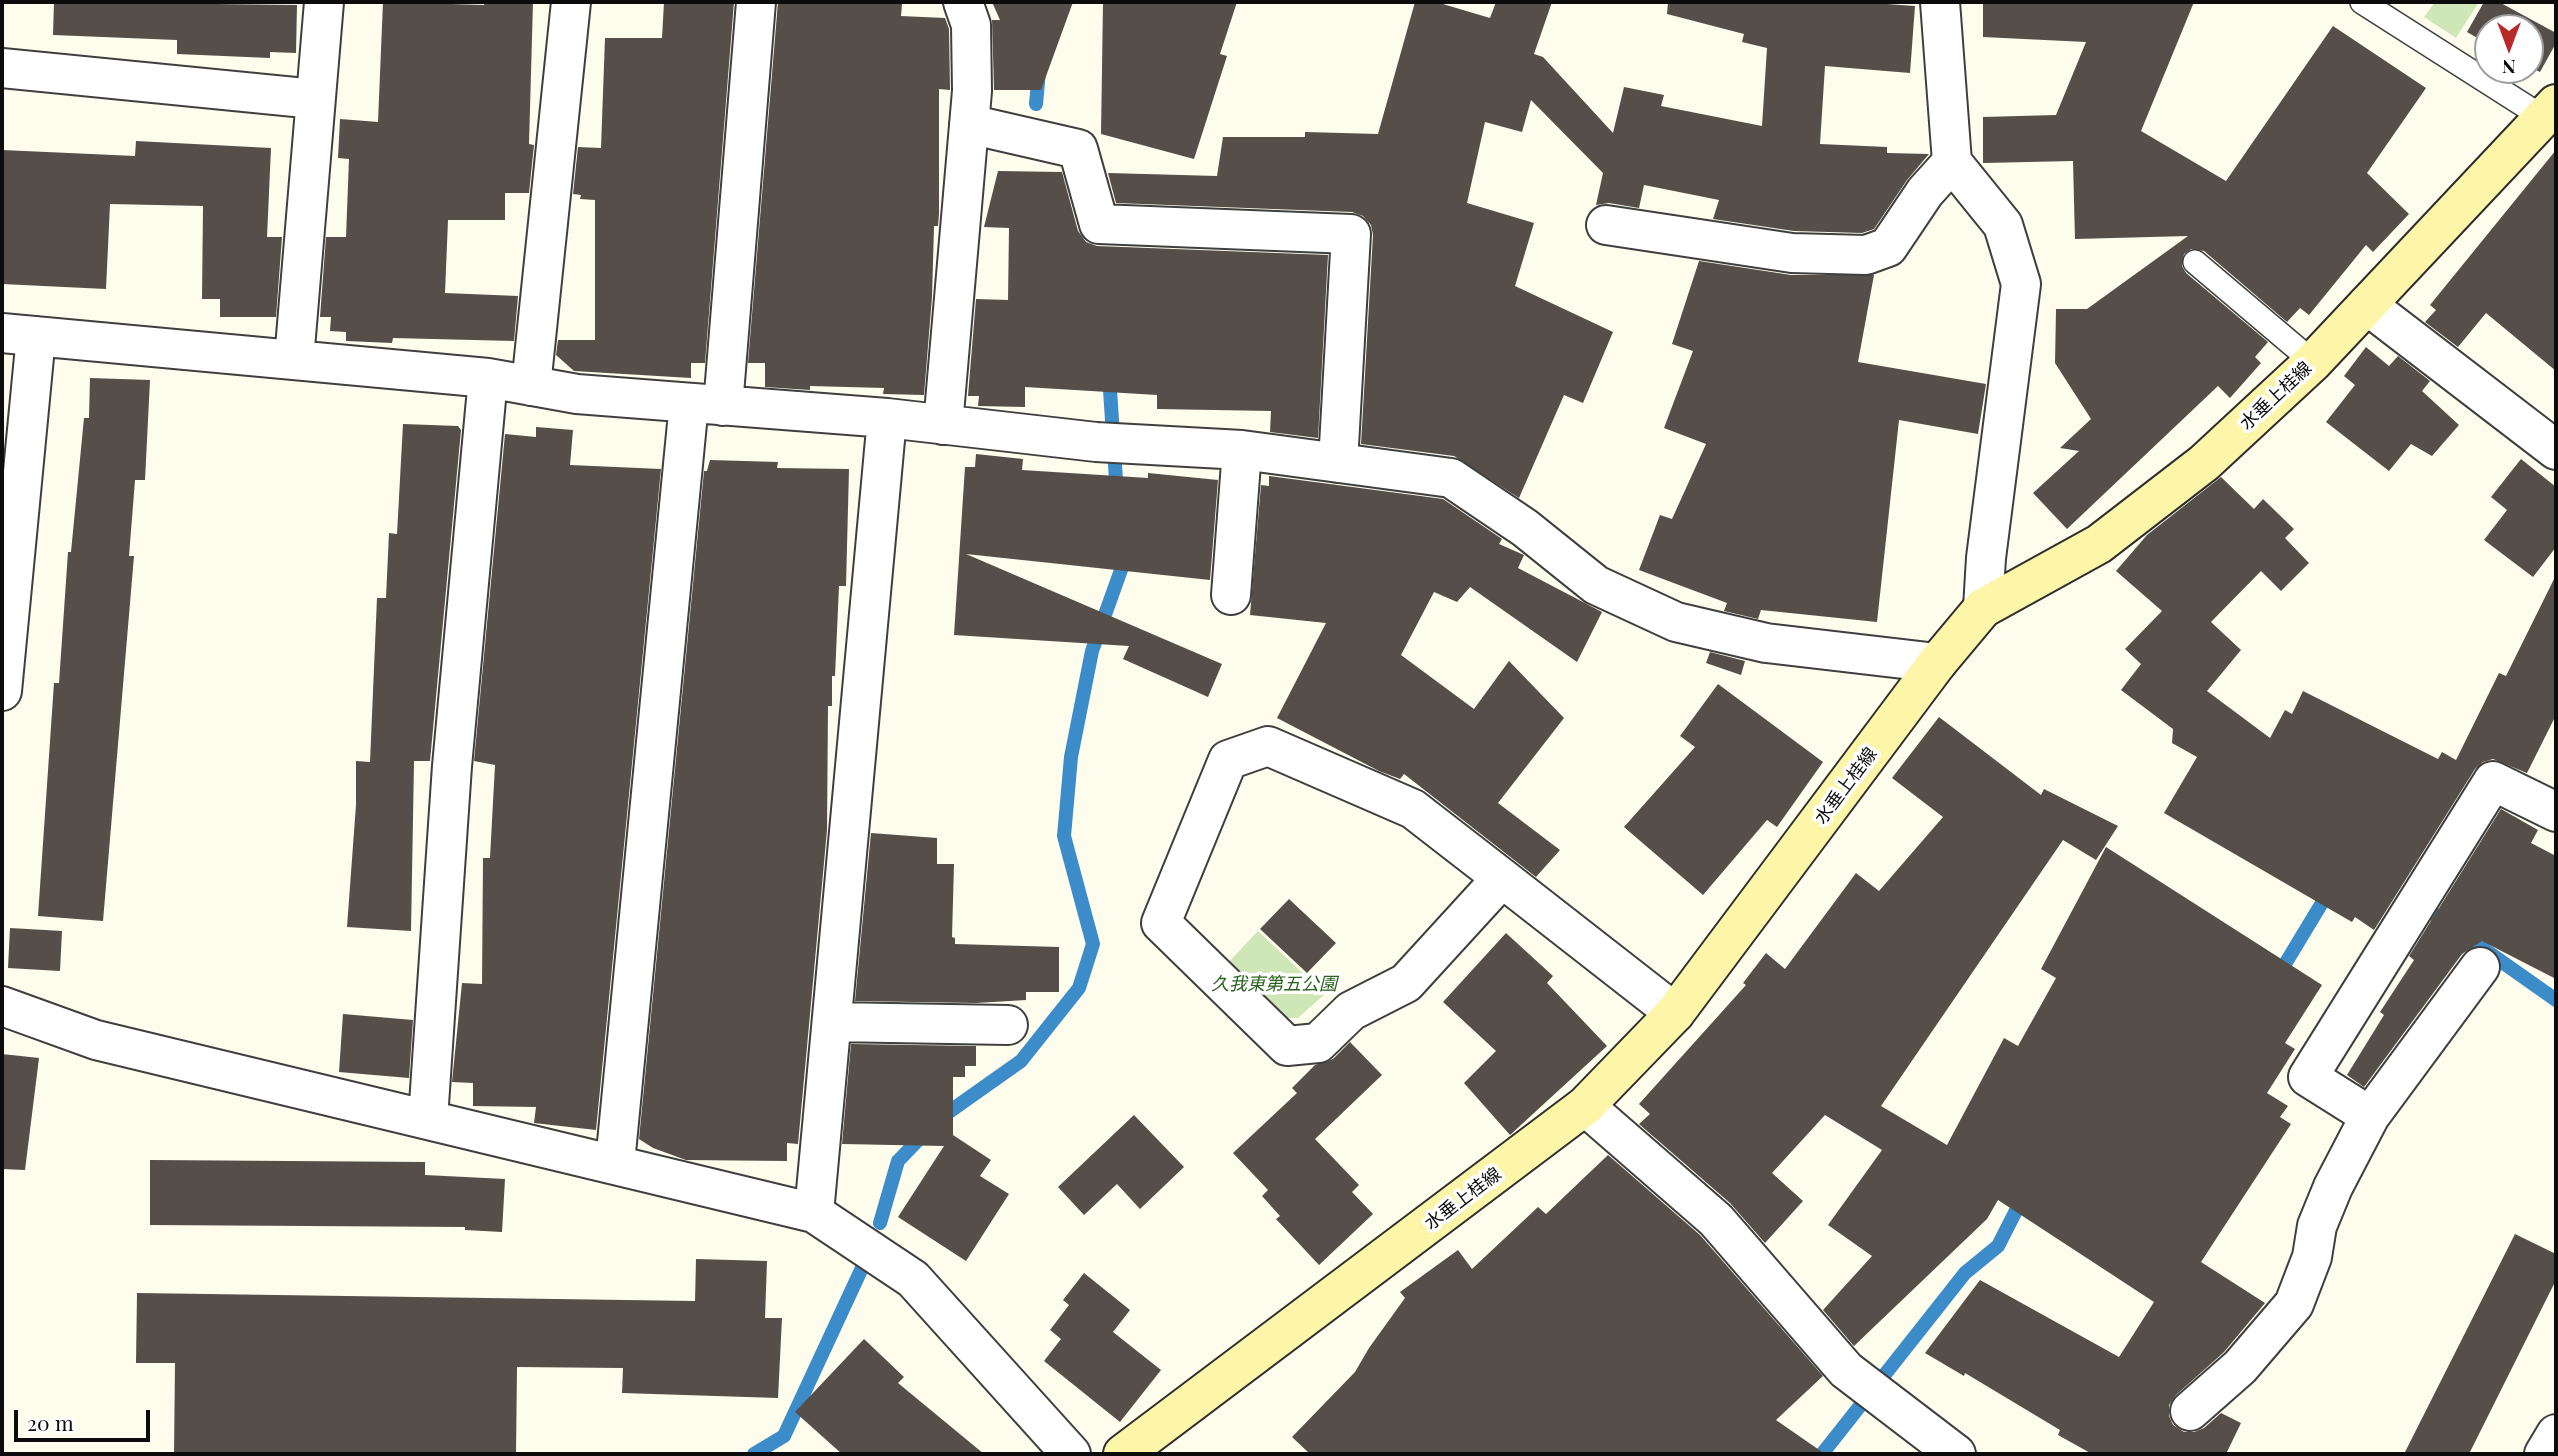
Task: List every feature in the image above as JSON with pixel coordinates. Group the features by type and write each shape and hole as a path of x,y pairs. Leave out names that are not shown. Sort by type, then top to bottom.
{"main road":[{"name":"水垂上桂線","path":"1123,1454 1584,1106 1675,1013 1937,663 1983,608 2099,544 2204,463 2313,362 2550,111"}],"street":[{"path":"294,360 324,2"},
{"path":"531,386 571,2"},
{"path":"615,1163 756,2"},
{"path":"943,425 972,91 971,25 963,2"},
{"path":"1940,2 1952,162 2003,225 2021,284 1986,558 1983,608"},
{"path":"2,68 315,99"},
{"path":"969,124 1078,149 1099,224 1351,234 1338,463"},
{"path":"1606,225 1792,253 1866,255 1888,247 1926,192 1952,162"},
{"path":"2367,305 2556,450"},
{"path":"2,691 19,335 488,379 577,394 887,418 1110,443 1242,450 1451,478 1525,528 1596,585 1676,622 1766,643 1937,663"},
{"path":"428,1119 452,766 488,379"},
{"path":"814,1213 887,418"},
{"path":"1231,594 1242,450"},
{"path":"1502,878 1406,983 1351,1011 1318,1043 1286,1046 1161,923 1228,760 1268,746 1413,809 1502,878 1675,1013"},
{"path":"2370,1116 2308,1077 2493,781 2556,812"},
{"path":"2190,1411 2240,1367 2294,1304 2312,1257 2322,1214 2370,1116 2480,967"},
{"path":"2,1006 96,1040 814,1213 913,1279 1071,1454"},
{"path":"832,1022 1008,1025"},
{"path":"1584,1106 1716,1220 1846,1370 1956,1454"},
{"path":"2544,1454 2556,1434"}],"lane":[{"path":"2362,2 2550,111"},
{"path":"2195,262 2313,362"}],"green space":[{"path":"2435,2 2479,2 2456,38 2424,17"},
{"name":"久我東第五公園","path":"1258,931 1325,994 1298,1018 1271,1018 1222,969"}],"building":[{"path":"54,2 297,5 296,53 270,52 270,58 177,54 177,40 53,35"},
{"path":"383,2 484,5 485,2 533,2 529,144 534,145 529,193 505,193 505,220 448,220 445,293 518,296 514,341 393,338 392,343 346,341 346,332 330,331 331,317 320,317 326,237 346,237 349,159 338,158 340,119 378,122"},
{"path":"664,2 734,2 705,363 691,363 691,378 574,371 556,355 558,340 595,340 595,200 580,199 581,195 573,194 578,147 601,148 605,38 662,38"},
{"path":"778,2 902,4 901,16 945,18 949,29 950,90 939,89 939,214 938,226 934,226 932,297 924,395 883,394 884,388 810,386 810,390 765,387 765,363 748,363"},
{"path":"992,2 1073,2 1041,90 994,90 992,20 1000,20"},
{"path":"1103,2 1237,2 1220,54 1227,56 1194,159 1101,134"},
{"path":"1415,2 1436,2 1490,18 1496,2 1552,2 1534,54 1543,57 1613,133 1624,87 1664,95 1661,106 1762,126 1767,48 1742,42 1744,34 1667,14 1668,2 1859,2 1915,6 1910,73 1825,66 1820,144 1887,147 1887,153 1929,154 1907,180 1874,229 1862,233 1794,231 1713,219 1719,200 1644,185 1639,208 1609,203 1596,205 1603,173 1531,100 1522,132 1485,122 1467,203 1534,223 1515,286 1613,332 1583,403 1564,395 1519,498 1454,456 1361,444 1373,235 1371,225 1363,216 1352,212 1116,203 1108,173 1217,176 1223,137 1305,137 1305,132 1378,134"},
{"path":"1983,2 2194,2 2141,131 2226,181 2333,26 2426,88 2367,173 2409,214 2373,252 2366,245 2309,315 2300,308 2287,322 2204,251 2191,249 2184,254 2182,266 2186,273 2268,342 2255,357 2261,363 2230,398 2218,386 2067,529 2033,493 2079,451 2060,448 2091,419 2055,363 2056,309 2087,309 2188,236 2075,239 2073,161 1983,163 1983,117 2056,115 2086,42 1983,37"},
{"path":"2484,2 2499,2 2521,14 2477,14"},
{"path":"2474,20 2474,36 2467,32"},
{"path":"2544,26 2556,33 2556,43 2544,65"},
{"path":"136,141 271,148 267,237 282,237 276,317 220,317 220,299 202,299 203,206 110,204 106,289 2,284 2,150 135,156"},
{"path":"2556,150 2556,371 2486,313 2458,347 2425,322 2436,310 2430,305"},
{"path":"998,171 1062,172 1078,231 1086,242 1097,246 1328,255 1318,438 1270,432 1271,411 1157,409 1157,395 1025,387 1025,407 978,406 979,396 968,396 976,299 1008,300 1009,228 984,227"},
{"path":"1699,261 1791,275 1874,275 1858,362 1986,384 1978,434 1899,420 1877,622 1761,610 1758,619 1724,611 1727,603 1639,570 1660,515 1672,519 1706,444 1664,428 1693,351 1672,344"},
{"path":"2366,347 2389,366 2398,356 2430,381 2422,391 2459,425 2432,456 2411,444 2389,471 2326,422 2355,385 2344,376"},
{"path":"90,378 150,380 145,480 135,480 129,556 134,556 103,921 38,916 54,683 59,683 68,552 71,552 84,418 89,418"},
{"path":"403,424 458,426 461,430 430,761 414,761 411,931 347,927 356,805 356,761 370,762 377,598 386,598 389,533 397,534"},
{"path":"536,427 573,430 570,465 661,469 596,1130 534,1123 536,1107 473,1106 473,1083 452,1082 462,983 482,984 483,858 490,858 495,765 474,761 505,434 536,437"},
{"path":"976,454 1023,459 1022,470 1148,478 1148,473 1218,480 1210,580 966,554 1222,664 1208,697 1123,659 1129,646 954,635 965,467 975,467"},
{"path":"2521,459 2556,487 2556,547 2533,577 2484,540 2507,510 2491,497"},
{"path":"710,460 778,462 777,468 849,469 846,586 839,586 835,676 832,676 832,706 828,706 827,830 798,1144 787,1143 787,1161 686,1160 653,1148 639,1139 704,471 707,471"},
{"path":"1269,476 1443,499 1502,539 1499,544 1524,555 1518,568 1602,612 1577,662 1470,587 1457,602 1434,592 1401,655 1474,709 1509,661 1564,718 1498,803 1560,850 1536,877 1404,774 1400,779 1379,771 1277,718 1326,623 1250,615 1261,485 1269,486"},
{"path":"2221,477 2254,509 2263,499 2294,529 2285,538 2309,563 2281,591 2261,571 2211,622 2241,650 2207,691 2270,738 2285,710 2292,714 2303,691 2438,759 2442,752 2456,760 2499,673 2506,676 2556,575 2556,715 2527,773 2493,759 2483,762 2475,769 2374,930 2355,917 2352,922 2164,813 2197,757 2172,743 2173,729 2121,690 2141,664 2125,649 2162,611 2116,571 2147,535"},
{"path":"1710,652 1745,661 1741,675 1706,663"},
{"path":"1718,684 1823,762 1777,827 1767,820 1703,895 1624,827 1695,747 1680,736"},
{"path":"1939,717 2041,795 2044,789 2118,826 2096,860 2063,840 1881,1106 1947,1145 2004,1038 2018,1046 2056,978 2041,969 2106,847 2322,985 2285,1043 2295,1049 2267,1093 2288,1106 2280,1117 2291,1124 2201,1262 2265,1303 2224,1352 2176,1395 2169,1405 2169,1416 2173,1425 2184,1432 2204,1428 2221,1413 2241,1423 2226,1454 2092,1454 2058,1435 2060,1430 1965,1373 1964,1376 1925,1353 1980,1280 2119,1357 2154,1302 1998,1200 1987,1219 1854,1346 1823,1310 1872,1256 1828,1225 1882,1150 1825,1115 1772,1173 1803,1201 1765,1243 1730,1203 1639,1124 1650,1114 1639,1104 1746,985 1743,983 1766,953 1785,969 1856,873 1879,891 1943,817 1892,778"},
{"path":"2501,809 2538,830 2531,843 2556,856 2556,979 2482,941 2462,954 2364,1087 2347,1075 2384,1015 2380,1012 2414,960 2409,956"},
{"path":"871,833 937,838 937,864 954,864 952,937 955,938 955,944 1059,947 1059,992 1026,992 1026,1000 976,1003 855,1001"},
{"path":"1289,899 1336,943 1307,973 1260,929"},
{"path":"10,928 62,931 60,971 8,968"},
{"path":"1506,933 1553,976 1547,983 1607,1046 1510,1135 1464,1083 1496,1051 1443,1002"},
{"path":"343,1014 413,1020 409,1078 339,1072"},
{"path":"1350,1042 1382,1075 1315,1139 1359,1185 1352,1192 1373,1214 1319,1265 1276,1219 1280,1216 1262,1196 1268,1190 1233,1153 1297,1093 1292,1088 1315,1065 1333,1059"},
{"path":"851,1044 976,1046 976,1066 965,1066 965,1077 953,1077 953,1135 991,1160 980,1176 1009,1194 966,1261 898,1217 944,1146 842,1144"},
{"path":"2,1054 39,1058 25,1170 2,1169"},
{"path":"1134,1115 1184,1167 1140,1209 1117,1184 1084,1215 1058,1187"},
{"path":"1608,1155 1700,1235 1823,1376 1776,1420 1825,1454 1310,1454 1292,1437 1355,1372 1405,1298 1400,1292 1458,1250 1472,1269 1538,1207 1546,1214"},
{"path":"150,1160 425,1162 425,1175 505,1179 502,1232 465,1230 465,1227 150,1225"},
{"path":"2515,1234 2556,1254 2556,1280 2469,1454 2404,1454"},
{"path":"696,1259 767,1261 765,1318 782,1318 778,1398 622,1393 623,1368 517,1367 516,1454 174,1454 175,1363 136,1363 137,1293 695,1301"},
{"path":"1084,1273 1130,1310 1113,1332 1161,1370 1120,1422 1044,1361 1061,1339 1050,1330 1069,1305 1063,1300"},
{"path":"864,1339 904,1377 898,1383 984,1454 842,1454 795,1412"}],"waterway":[{"path":"1036,104 1039,71"},
{"path":"1109,375 1117,495"},
{"path":"939,1119 1021,1061 1079,988 1093,944 1064,836 1071,757 1092,651 1121,570 1120,554"},
{"path":"2276,979 2331,888"},
{"path":"2417,902 2556,1000"},
{"path":"880,1223 898,1161 925,1133"},
{"path":"1822,1454 1965,1273 1998,1246 2024,1195"},
{"path":"754,1454 784,1436 862,1268"}]}
